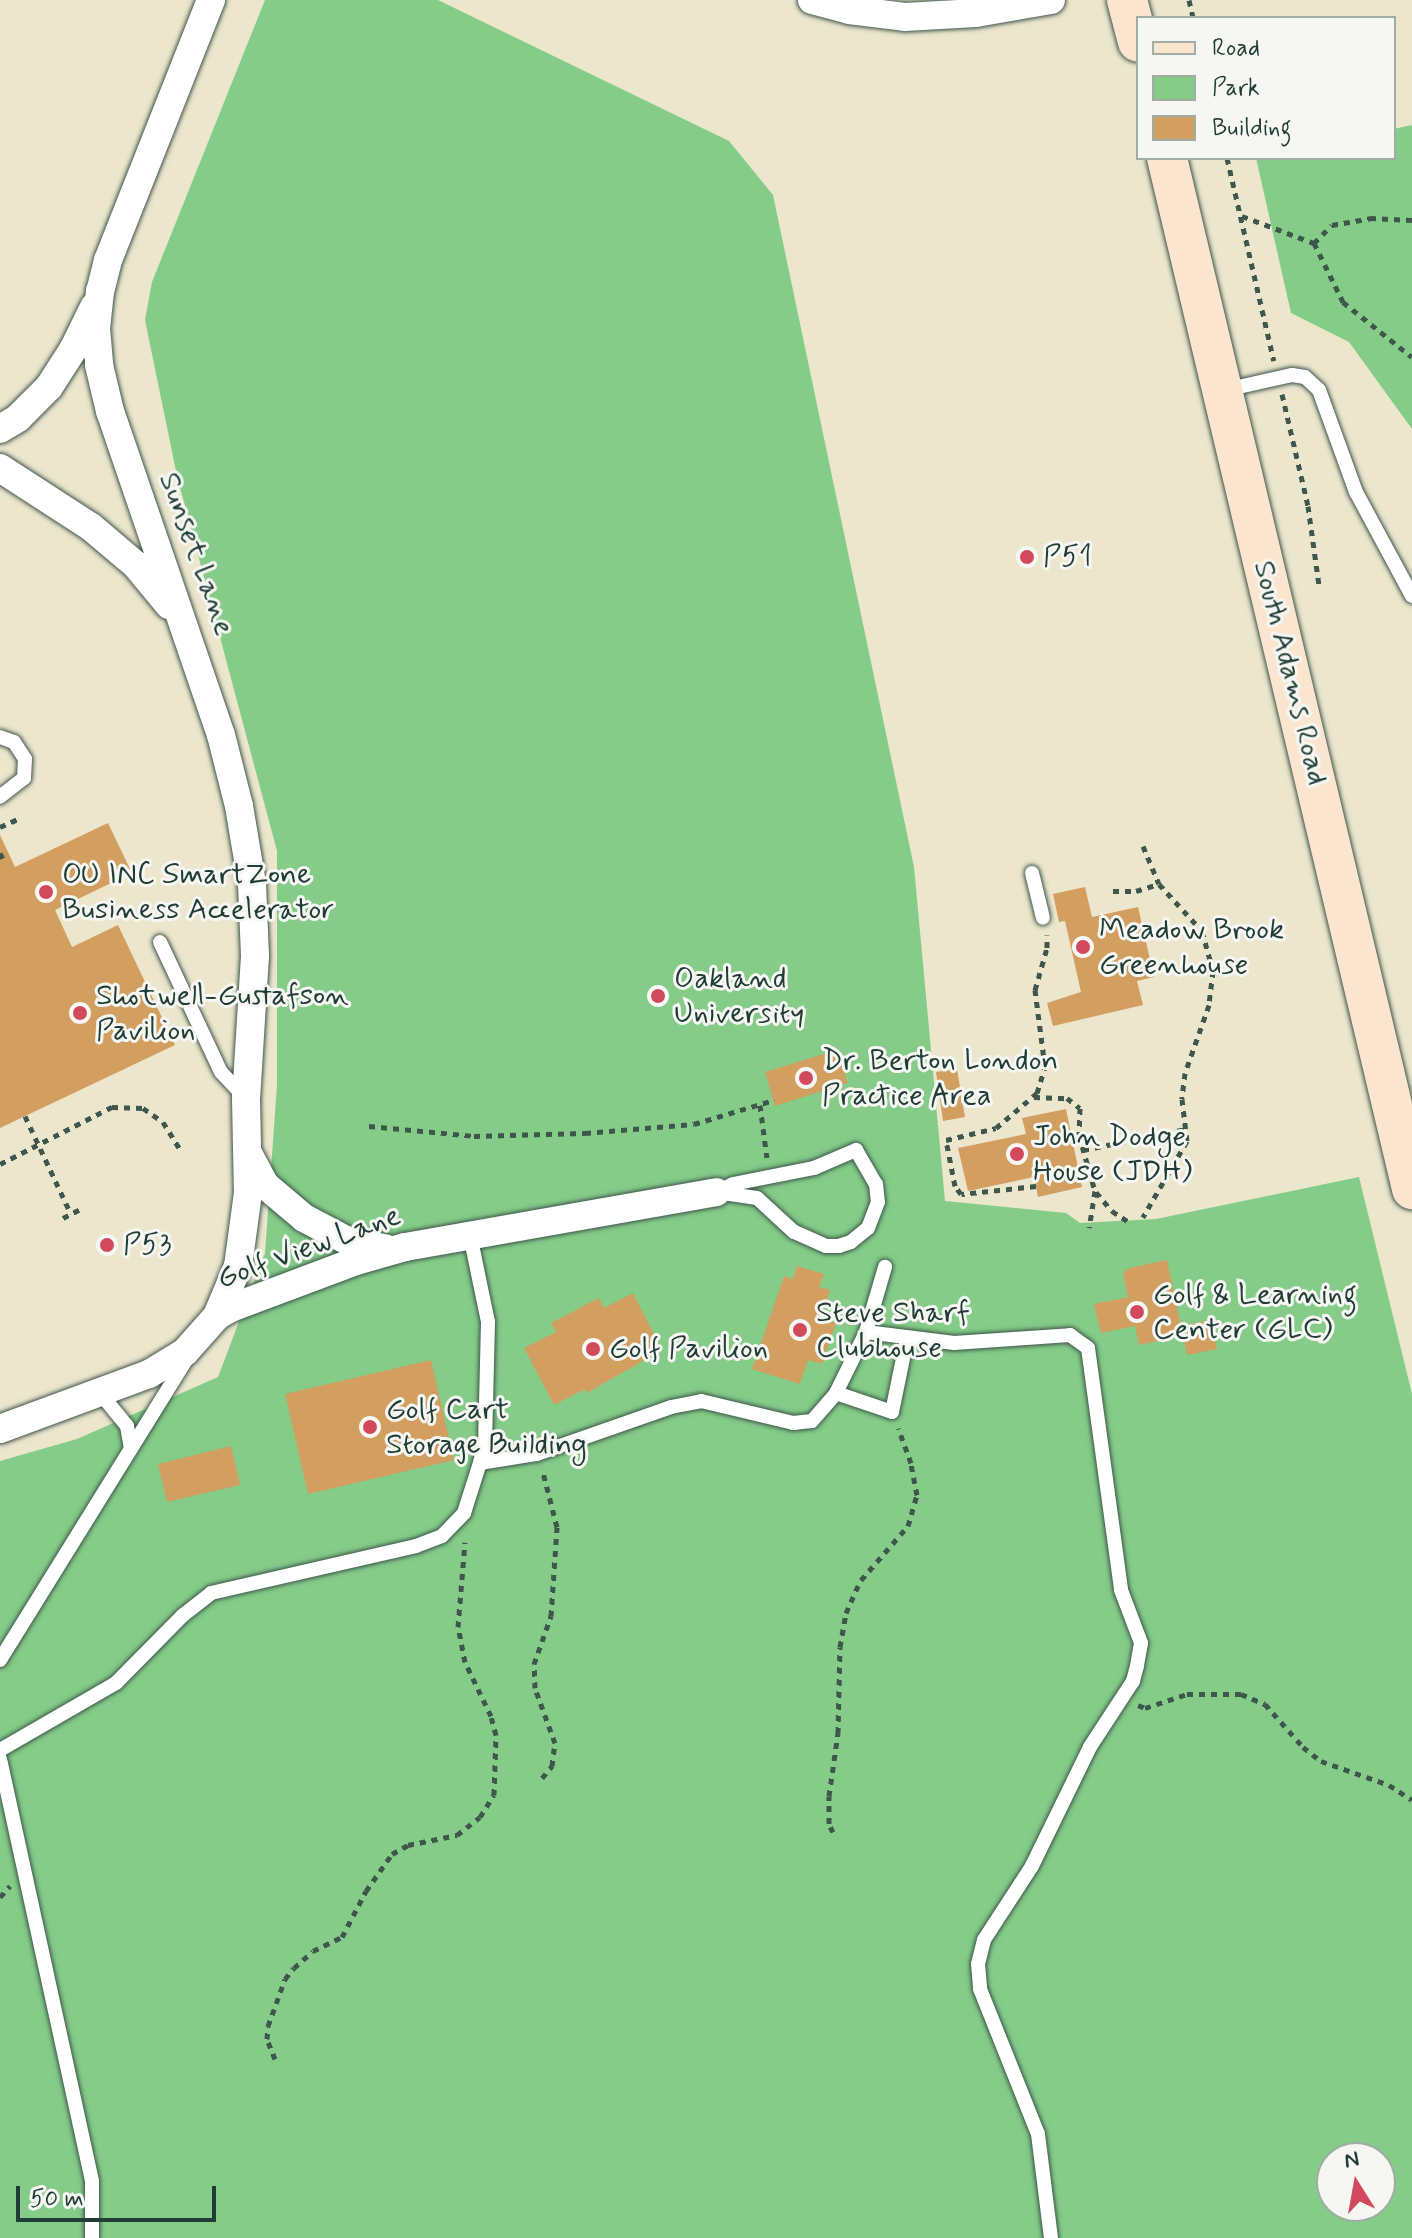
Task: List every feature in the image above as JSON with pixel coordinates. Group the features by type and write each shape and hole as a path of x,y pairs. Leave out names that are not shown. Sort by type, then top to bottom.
{"main road":[{"path":"1127,0 1136,34"},
{"name":"South Adams Road","path":"1167,160 1412,1189"}],"street":[{"name":"Sunset Lane","path":"210,1325 229,1293 243,1241 248,1193 246,1099 255,983 252,884 232,772 192,643 107,399 97,347 100,291 120,226 211,0"},
{"path":"812,0 849,10 905,17 976,13 1051,0"},
{"path":"0,429 18,418 49,387 74,348 100,291"},
{"path":"0,468 58,502 120,550 153,584 192,643"},
{"name":"Sunset Lane","path":"246,1149 265,1185 304,1218 350,1242 405,1247"},
{"name":"Golf View Lane","path":"0,1429 166,1366 210,1325 356,1261 405,1247 716,1192"}],"lane":[{"path":"1221,391 1292,375 1305,377 1319,390 1356,492 1412,596"},
{"path":"0,737 14,742 25,759 24,778 0,797"},
{"path":"1032,873 1043,918"},
{"path":"160,942 221,1072 246,1099"},
{"path":"856,1150 869,1166 879,1193 873,1220 861,1236 839,1246 826,1246 794,1232 757,1198 716,1192 733,1184 814,1168 856,1150"},
{"path":"0,1750 116,1683 182,1616 211,1593 416,1546 452,1529 464,1513 485,1445 488,1322 470,1235"},
{"path":"480,1463 537,1454 671,1407 701,1401 803,1423 819,1415 836,1393 866,1332 885,1267"},
{"path":"0,1660 210,1325"},
{"path":"866,1332 954,1343 1070,1335 1088,1348 1121,1590 1141,1643 1133,1681 1090,1747 1032,1866 993,1923 979,1952 980,1989 1038,2134 1051,2238"},
{"path":"836,1393 892,1412 907,1339"},
{"path":"100,1393 127,1426 131,1448"},
{"path":"0,1759 92,2181 92,2238"}],"path":[{"path":"1227,160 1274,360"},
{"path":"1241,215 1314,243 1343,302 1412,357"},
{"path":"1314,243 1332,225 1370,218 1412,220"},
{"path":"1283,396 1308,506 1319,585"},
{"path":"0,827 18,819"},
{"path":"1143,846 1159,884 1202,931 1213,971 1209,1005 1185,1073 1182,1099 1187,1141 1143,1217"},
{"path":"1113,891 1136,891 1159,884"},
{"path":"1036,1186 961,1194 955,1186 946,1140 996,1128 1034,1097 1045,1067 1035,998 1047,948 1043,918"},
{"path":"1034,1097 1067,1098 1077,1103 1083,1150 1095,1191 1112,1211 1132,1224"},
{"path":"369,1126 474,1136 585,1133 694,1124 774,1100"},
{"path":"760,1105 769,1170"},
{"path":"0,1164 112,1107 143,1108 163,1122 181,1151"},
{"path":"25,1116 71,1214"},
{"path":"1083,1150 1185,1129"},
{"path":"1089,1228 1095,1191"},
{"path":"63,1218 79,1210"},
{"path":"833,1832 829,1796 838,1733 839,1661 846,1613 861,1580 908,1526 917,1495 911,1463 892,1412"},
{"path":"537,1454 557,1527 551,1616 534,1664 535,1688 555,1743 552,1766 542,1778"},
{"path":"275,2059 267,2039 268,2026 280,1990 294,1968 313,1951 342,1937 366,1891 392,1854 408,1845 457,1835 480,1817 494,1795 496,1735 491,1716 465,1662 458,1627 464,1513"},
{"path":"1122,1699 1145,1708 1187,1694 1241,1694 1265,1704 1303,1747 1321,1761 1389,1785 1412,1800"}],"green space":[{"name":"Oakland University","path":"265,0 438,0 729,141 773,195 914,867 945,1201 1066,1213 1080,1223 1156,1219 1359,1177 1412,1394 1412,2238 0,2238 0,1461 77,1439 218,1377 265,1253 277,1085 277,851 177,476 145,320 152,282"},
{"path":"1412,125 1412,429 1349,342 1291,313 1256,160 1396,160 1396,129"}],"building":[{"name":"Shotwell-Gustafson Pavilion","path":"108,823 132,873 55,910 72,947 118,925 175,1045 0,1128 0,835 15,867"},
{"path":"1085,887 1092,917 1138,907 1154,977 1137,981 1143,1005 1053,1026 1047,1003 1081,992 1065,921 1059,922 1053,894"},
{"name":"Dr. Berton London Practice Area","path":"837,1050 848,1083 775,1106 765,1072"},
{"path":"957,1069 965,1117 943,1121 936,1072"},
{"name":"John Dodge House (JDH)","path":"1066,1109 1082,1187 1038,1197 1034,1177 968,1191 958,1148 1026,1134 1022,1118"},
{"name":"Golf & Learning Center (GLC)","path":"1167,1260 1183,1336 1139,1345 1135,1326 1101,1333 1094,1304 1128,1297 1123,1273 1129,1268"},
{"name":"Steve Sharf Clubhouse","path":"797,1266 824,1274 819,1287 830,1290 821,1319 836,1323 822,1364 808,1360 800,1384 752,1369 784,1276 793,1279"},
{"name":"Golf Pavilion","path":"633,1293 662,1350 587,1393 585,1389 554,1405 524,1348 556,1332 551,1323 599,1298 604,1308"},
{"path":"1211,1320 1217,1349 1187,1355 1181,1326"},
{"name":"Golf Cart Storage Building","path":"431,1360 454,1460 308,1494 285,1394"},
{"path":"231,1446 240,1485 167,1502 158,1464"}],"place":[{"name":"P51","path":"1027,557"},
{"name":"OU INC SmartZone Business Accelerator","path":"46,892"},
{"name":"Meadow Brook Greenhouse","path":"1083,947"},
{"name":"Oakland University","path":"658,996"},
{"name":"Shotwell-Gustafson Pavilion","path":"80,1013"},
{"name":"Dr. Berton London Practice Area","path":"806,1078"},
{"name":"John Dodge House (JDH)","path":"1017,1154"},
{"name":"P53","path":"107,1245"},
{"name":"Golf & Learning Center (GLC)","path":"1137,1312"},
{"name":"Steve Sharf Clubhouse","path":"800,1330"},
{"name":"Golf Pavilion","path":"593,1349"},
{"name":"Golf Cart Storage Building","path":"370,1427"}]}
